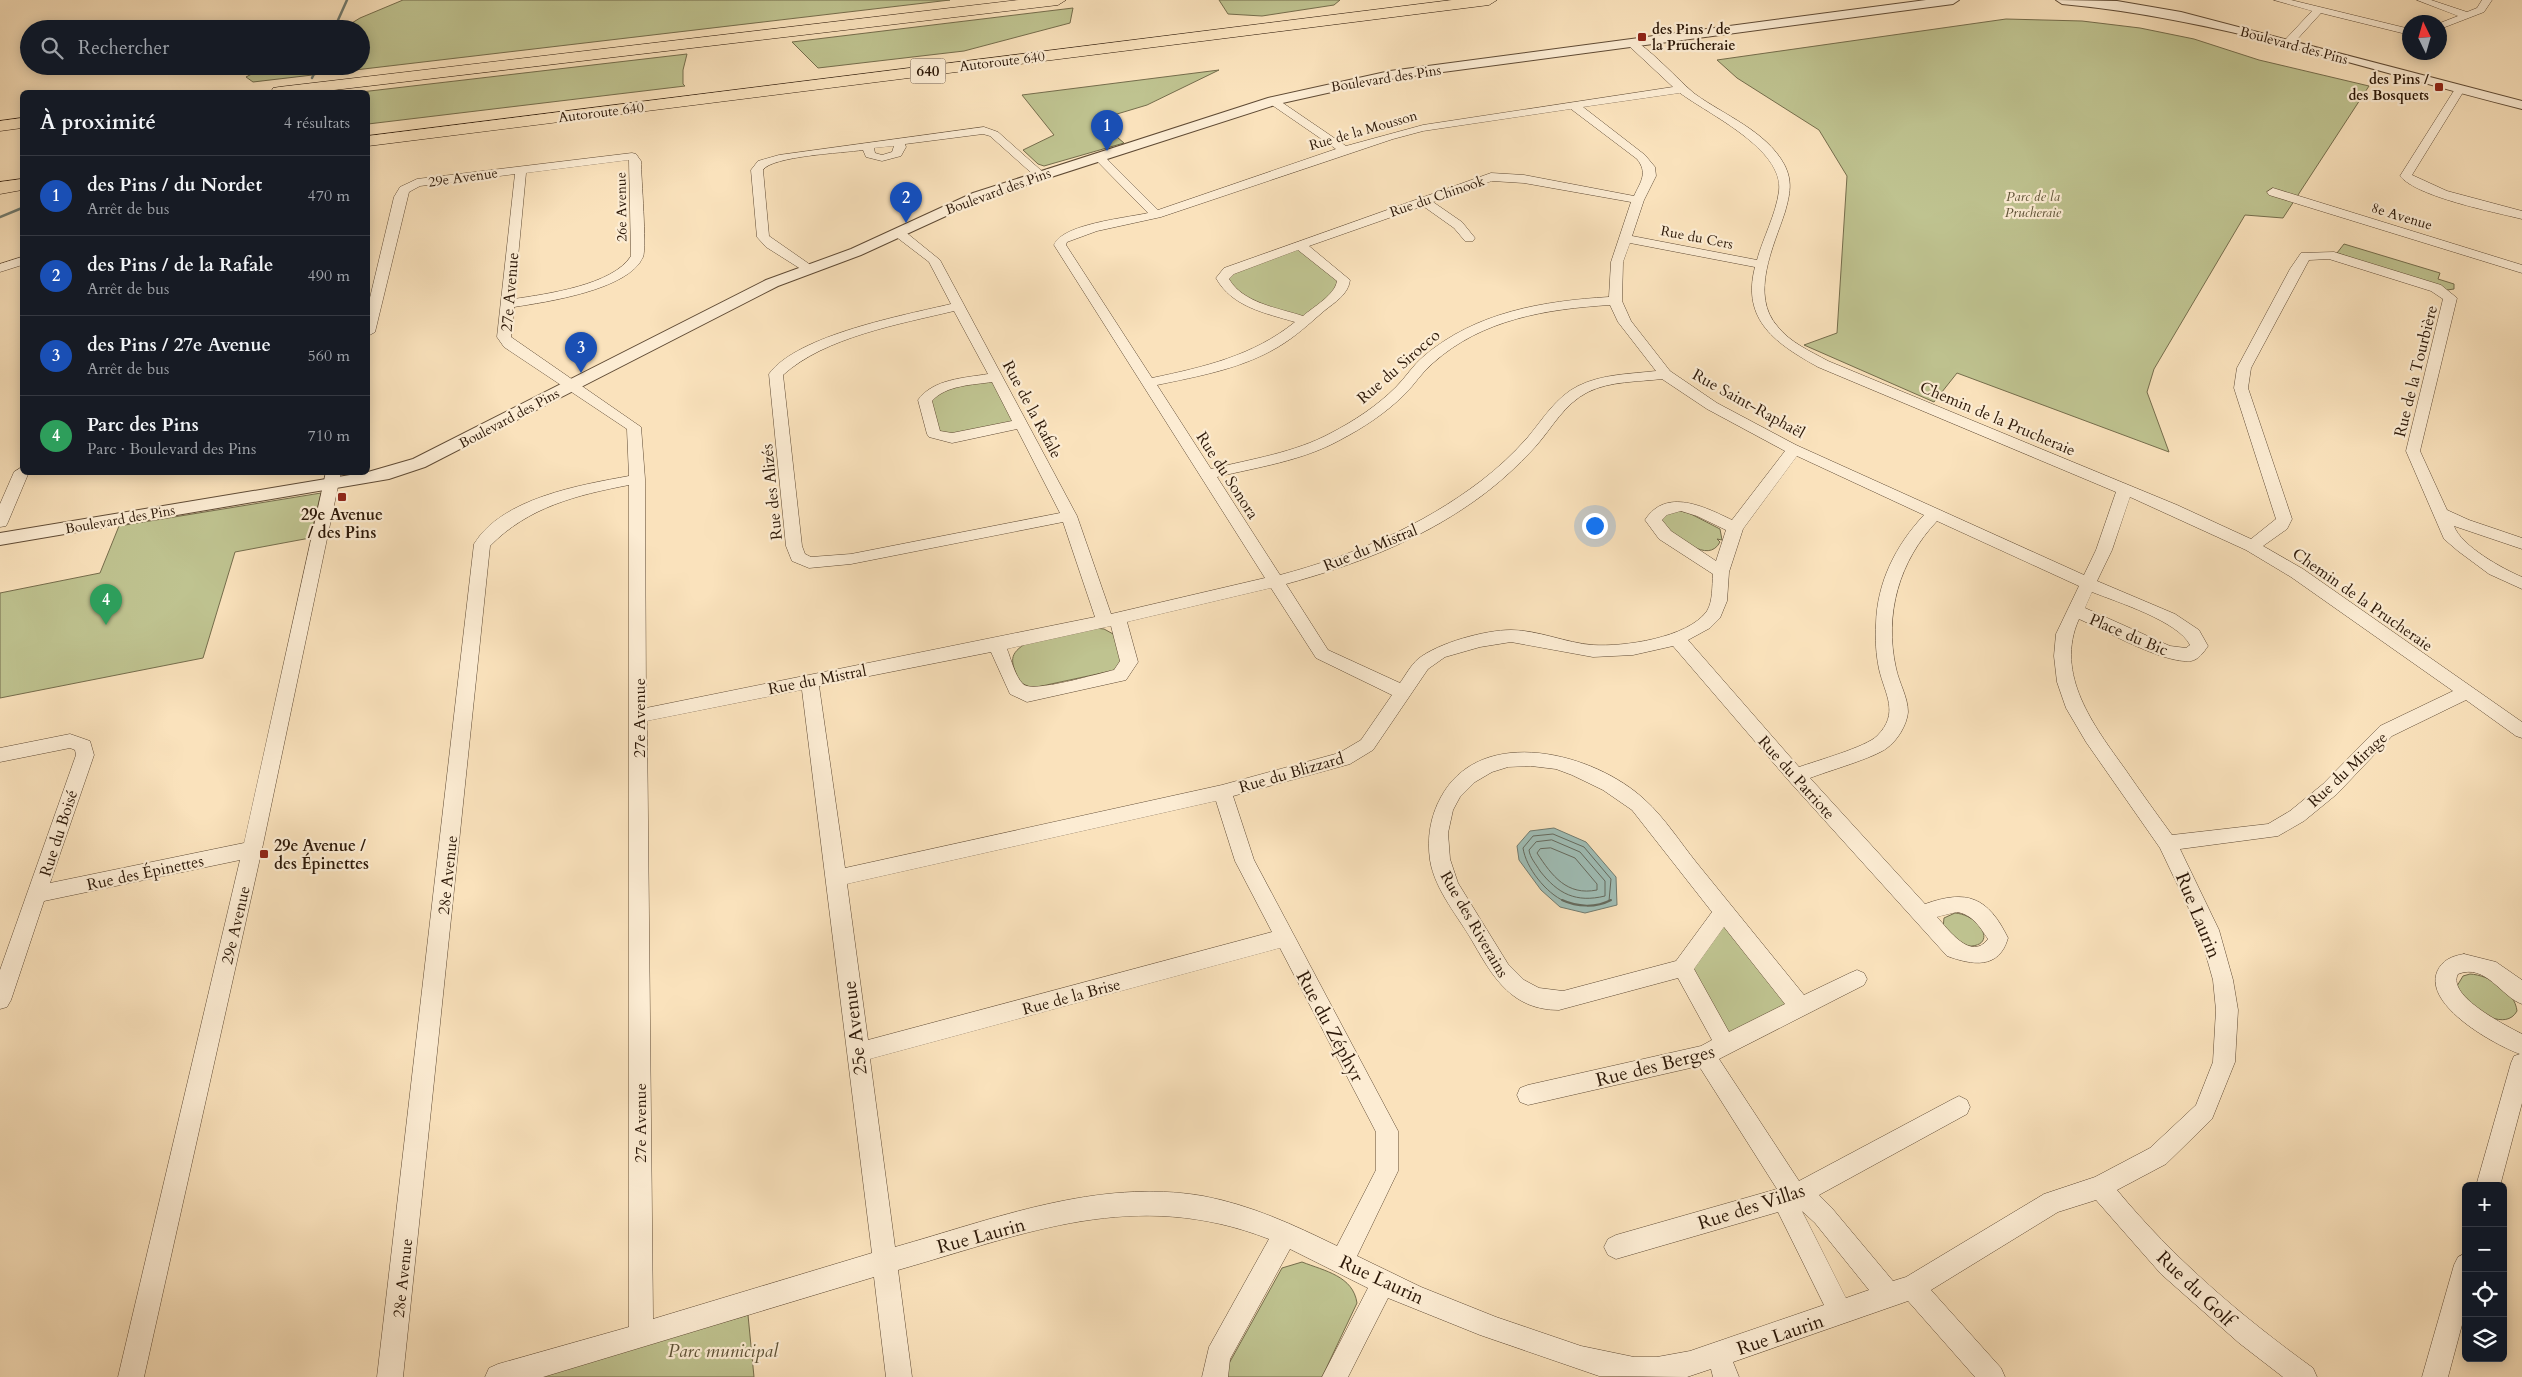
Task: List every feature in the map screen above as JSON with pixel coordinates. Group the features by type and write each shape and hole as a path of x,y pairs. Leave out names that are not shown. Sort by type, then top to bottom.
{"highway":[{"path":"296,90 1058,0"},
{"name":"Autoroute 640","path":"370,142 1489,0"},
{"path":"0,126 20,123"},
{"path":"0,188 20,185"}],"street":[{"name":"Boulevard des Pins","path":"370,474 389,472 419,463 772,283 856,252 970,200 1040,174 1100,158 1273,101 1306,92 1390,75 1953,0"},
{"name":"Boulevard des Pins","path":"2062,0 2093,1 2180,16 2522,105"},
{"path":"2279,0 2402,30"},
{"path":"2422,0 2466,15"},
{"path":"2447,23 2482,10 2487,0"},
{"path":"2288,43 2318,10"},
{"name":"Chemin de la Prucheraie","path":"1632,43 1683,89 1756,140 1772,154 1785,179 1785,191 1758,281 1758,309 1772,332 1802,354 2124,491 2172,509 2252,546 2297,573 2522,731"},
{"name":"Rue de la Mousson","path":"1062,240 1077,233 1156,214 1343,149 1423,128 1683,89"},
{"path":"2460,89 2406,176 2426,188 2522,215"},
{"path":"1273,101 1343,149"},
{"name":"Rue Saint-Raphaël","path":"1574,106 1641,157 1649,167 1650,176 1638,200 1617,262 1615,301 1625,322 1665,374 1712,406 1794,449 2087,584"},
{"path":"809,268 770,244 763,237 757,170 762,163 769,160 984,130 994,134 1040,174"},
{"name":"26e Avenue","path":"507,304 566,294 594,285 629,269 637,256 635,161 632,156 521,169"},
{"path":"1100,158 1156,214"},
{"name":"27e Avenue","path":"521,169 503,330 506,341 634,427 636,434 641,1336"},
{"name":"29e Avenue","path":"370,324 400,197 404,190 417,183 521,169"},
{"name":"Rue du Chinook","path":"1303,320 1238,298 1230,293 1222,278 1229,271 1299,245 1477,181 1500,176 1638,200"},
{"name":"8e Avenue","path":"2273,192 2522,269"},
{"path":"1424,201 1458,225 1469,238"},
{"name":"Rue de la Rafale","path":"899,233 934,260 1069,516 1111,620"},
{"name":"Rue du Cers","path":"1626,239 1763,265"},
{"name":"Rue du Sonora","path":"1062,240 1061,250 1149,383 1322,654 1402,692"},
{"path":"1149,383 1248,357 1268,348 1336,295 1345,284 1344,280 1299,245"},
{"name":"Rue de la Tourbière","path":"2252,546 2281,525 2284,519 2240,388 2244,368 2296,269 2305,256 2310,255 2330,255 2436,288 2450,298 2413,451 2441,513"},
{"path":"0,268 20,262"},
{"name":"Rue du Sirocco","path":"1207,475 1300,450 1332,438 1357,424 1401,390 1429,358 1460,337 1498,318 1557,305 1615,301"},
{"name":"Rue des Alizés","path":"958,306 846,336 787,363 776,374 794,546 798,557 810,563 851,559 1069,516"},
{"name":"Rue du Mistral","path":"639,716 1111,620 1274,581 1350,558 1394,541 1449,511 1500,473 1527,448 1573,395 1600,383 1665,374"},
{"path":"996,377 942,388 930,393 925,400 934,434 952,438 1021,424"},
{"name":"Rue du Blizzard","path":"837,878 1222,792 1344,759 1367,745 1422,665 1439,653 1480,640 1511,636 1593,651 1633,649 1677,639 1704,624 1714,614 1719,601 1721,572 1735,528 1763,488 1794,449"},
{"path":"0,522 21,475"},
{"name":"Boulevard des Pins","path":"0,540 333,478 361,475"},
{"name":"29e Avenue","path":"131,1377 252,849 333,478"},
{"name":"28e Avenue","path":"390,1377 482,544 492,532 519,514 549,500 576,490 637,479"},
{"name":"Rue Laurin","path":"498,1377 641,1336 884,1261 1063,1212 1129,1203 1175,1204 1215,1210 1252,1220 1286,1233 1383,1283 1481,1323 1620,1372 1652,1370 1690,1364 1722,1366 1841,1313 1912,1287 1996,1238 2052,1202 2100,1187 2158,1156 2204,1112 2224,1062 2227,1010 2217,955 2199,904 2167,842 2092,737 2075,708 2066,682 2063,656 2064,634 2104,550 2124,491"},
{"path":"1721,572 1665,535 1653,520 1659,511 1668,506 1680,505 1697,510 1735,528"},
{"path":"2441,513 2463,524 2522,544"},
{"path":"2441,513 2450,535 2500,574 2522,583"},
{"path":"1796,776 1880,744 1891,734 1899,712 1887,667 1884,631 1886,593 1892,574 1907,545 1934,514"},
{"name":"Place du Bic","path":"2074,610 2167,652 2190,655 2199,646 2193,634 2169,618 2087,584"},
{"path":"996,644 1016,689 1027,695 1057,690 1120,675 1128,662 1111,620"},
{"name":"Rue du Patriote","path":"1677,639 1796,776 1920,914"},
{"name":"25e Avenue","path":"809,680 837,878 898,1377"},
{"name":"Rue du Mirage","path":"2167,842 2270,831 2297,816 2330,789 2386,731 2466,692"},
{"name":"Rue du Boisé","path":"0,755 70,741 84,746 84,755 38,894 0,1000"},
{"name":"Rue des Riverains","path":"1683,968 1558,1001 1530,995 1508,982 1447,880 1440,860 1438,829 1444,806 1457,784 1481,767 1522,757 1556,762 1609,783 1639,805 1800,1008"},
{"name":"Rue du Zéphyr","path":"1222,792 1245,861 1387,1131 1387,1171 1342,1261"},
{"name":"Rue des Épinettes","path":"38,894 252,849"},
{"path":"1724,912 1683,968 1726,1046"},
{"name":"Rue de la Brise","path":"857,1053 1284,938"},
{"path":"2522,995 2512,983 2487,968 2462,964 2453,966 2447,971 2445,980 2455,1000 2466,1010 2522,1045"},
{"name":"Rue des Berges","path":"1528,1095 1704,1055 1726,1046 1856,979"},
{"path":"1704,1055 1795,1196 1810,1203 1823,1215 1889,1295"},
{"path":"2489,1182 2522,1063"},
{"name":"Rue des Villas","path":"1616,1247 1795,1196 1960,1107"},
{"name":"Rue du Golf","path":"2100,1187 2140,1233 2207,1303 2304,1377"},
{"path":"1795,1196 1788,1214 1841,1313"},
{"path":"1214,1377 1218,1356 1286,1233"},
{"path":"2435,1377 2464,1272"},
{"path":"1335,1377 1383,1283"},
{"path":"1912,1287 1992,1377"}],"green space":[{"path":"403,0 950,0 370,68 370,20 357,20"},
{"path":"1219,0 1340,0 1334,5 1262,16 1228,14"},
{"path":"1073,8 1070,23 964,51 818,68 792,42"},
{"name":"Parc de la Prucheraie","path":"2006,19 2082,21 2140,28 2194,39 2259,60 2369,86 2283,218 2245,215 2154,369 2147,392 2169,452 1957,373 1934,402 1804,345 1837,333 1847,176 1819,130 1737,78 1717,60"},
{"path":"687,54 683,70 683,84 685,86 370,124 370,91"},
{"path":"1219,70 1147,105 1097,120 1124,143 1044,166 1038,164 1023,150 1054,135 1022,95"},
{"path":"250,75 312,75 253,82 246,77"},
{"path":"2344,244 2440,273 2438,279 2454,284 2454,289 2447,290 2337,253"},
{"path":"1299,245 1345,284 1303,320 1238,298 1225,286 1229,271"},
{"path":"996,377 1021,424 952,438 934,434 929,393"},
{"path":"321,493 310,538 235,552 203,658 0,698 0,593 100,573 119,526"},
{"path":"1676,510 1689,513 1720,529 1722,540 1717,539 1720,542 1715,548 1708,551 1693,547 1685,542 1662,524 1663,516"},
{"path":"1095,628 1104,629 1115,635 1122,657 1116,670 1037,687 1030,687 1019,682 1013,665 1013,657 1019,648 1025,644"},
{"path":"1724,912 1801,1008 1726,1046 1683,968"},
{"path":"1955,913 1972,919 1979,925 1984,937 1981,942 1975,946 1964,946 1943,928 1944,918"},
{"path":"2470,974 2485,977 2500,985 2506,991 2515,1004 2517,1011 2512,1017 2506,1019 2491,1018 2476,1010 2464,1000 2457,986 2463,976"},
{"path":"1302,1262 1337,1276 1344,1281 1350,1286 1357,1303 1322,1377 1227,1377 1227,1367 1282,1268"},
{"name":"Parc municipal","path":"748,1315 754,1377 532,1377"}],"water":[{"path":"1554,828 1586,842 1616,877 1617,905 1585,913 1560,907 1541,890 1519,860 1517,846 1530,831"}],"waterway":[{"path":"338,20 347,0"},
{"path":"0,217 20,209"}],"place":[{"name":"des Pins / de la Prucheraie","path":"1642,37"},
{"name":"des Pins / des Bosquets","path":"2439,87"},
{"name":"des Pins / du Nordet","path":"1107,151"},
{"name":"des Pins / de la Rafale","path":"906,223"},
{"name":"des Pins / 27e Avenue","path":"581,373"},
{"name":"29e Avenue / des Pins","path":"342,497"},
{"name":"Parc des Pins","path":"106,625"},
{"name":"29e Avenue / des Épinettes","path":"264,854"}]}
